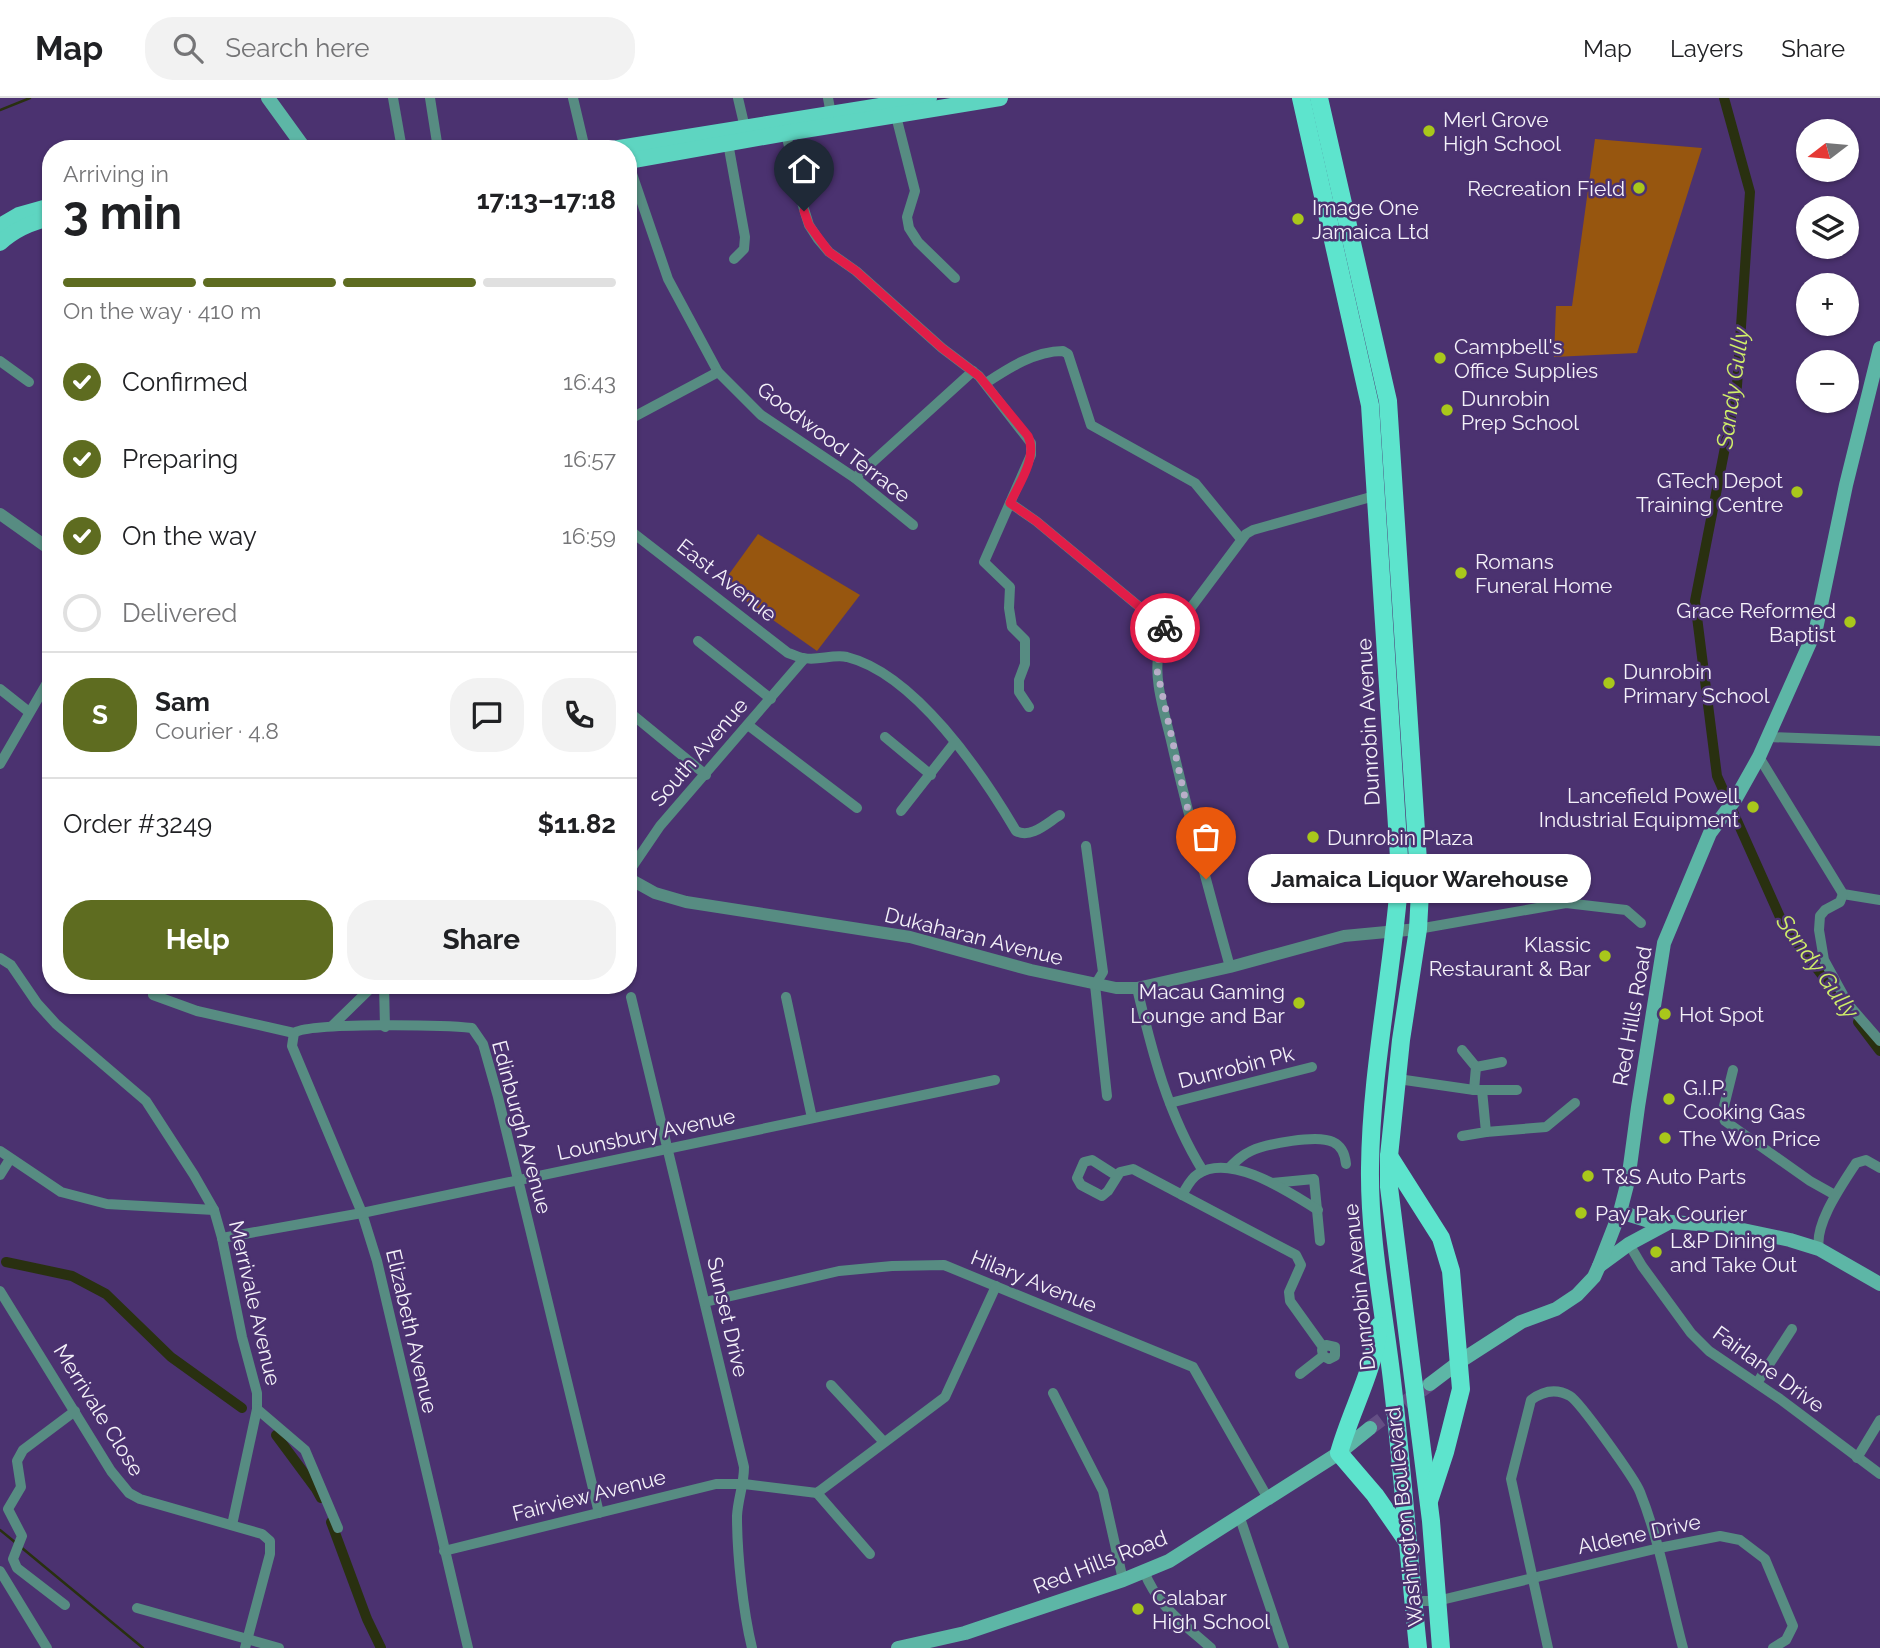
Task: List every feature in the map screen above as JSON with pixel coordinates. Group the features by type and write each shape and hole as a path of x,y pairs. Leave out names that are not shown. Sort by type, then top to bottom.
{"highway":[{"name":"Dunrobin Avenue","path":"1301,98 1370,405 1386,496 1420,892 1418,929 1401,1040 1389,1156 1389,1187 1422,1382"},
{"name":"Dunrobin Avenue","path":"1319,98 1388,401 1386,496 1400,873 1396,930 1389,965 1373,1108 1370,1170 1374,1236 1393,1389"},
{"path":"1389,1156 1441,1238 1451,1271 1461,1389 1428,1504"},
{"path":"1381,1295 1375,1354 1348,1421 1339,1453 1368,1486 1408,1542"},
{"name":"Washington Boulevard","path":"1422,1382 1428,1504 1441,1648"},
{"name":"Washington Boulevard","path":"1393,1389 1418,1648"}],"main road":[{"path":"268,98 298,140"},
{"path":"637,145 744,128 830,106 929,98"},
{"path":"637,159 1000,98"},
{"path":"0,226 19,215 42,209"},
{"path":"0,243 10,234 42,220"},
{"name":"Red Hills Road","path":"1422,1382 1521,1322 1567,1302 1594,1277 1599,1266 1620,1212 1628,1181 1664,943 1710,833 1736,798 1759,757 1816,629 1876,377 1880,348"},
{"path":"1620,1212 1635,1218 1724,1226 1762,1233 1819,1249 1880,1284"},
{"path":"1629,1244 1635,1218"},
{"path":"1599,1266 1629,1244 1669,1222"},
{"path":"1610,1238 1629,1244"},
{"name":"Red Hills Road","path":"904,1647 965,1633 1123,1580 1169,1561 1269,1500 1339,1453 1370,1428"}],"street":[{"path":"393,98 400,140"},
{"path":"430,98 437,140"},
{"path":"573,98 583,140"},
{"path":"738,98 744,128"},
{"path":"896,116 915,191 907,217 909,228 918,242 954,278"},
{"path":"786,133 800,196 809,225 818,239 829,252 856,271 942,348 986,383 1031,443 1031,455 984,562 1010,587 1012,627 1026,640 1025,664 1019,680 1019,692 1029,707"},
{"path":"729,143 745,243 744,249 734,259"},
{"name":"Goodwood Terrace","path":"637,188 668,279 718,372 761,415 855,478 913,525"},
{"path":"986,383 1010,367 1035,356 1063,351 1068,354 1091,425 1195,484 1241,539"},
{"path":"0,361 29,382"},
{"path":"855,478 973,371"},
{"path":"637,415 718,372"},
{"path":"1230,967 1185,798 1157,670 1160,649 1241,539 1253,530 1386,496"},
{"path":"1010,503 1036,521 1171,633"},
{"path":"0,514 42,544"},
{"name":"East Avenue","path":"637,536 788,653 804,659"},
{"path":"698,641 771,699"},
{"path":"804,659 845,656 882,671 918,700 981,775 1016,831 1023,835 1029,834 1060,815"},
{"name":"South Avenue","path":"637,860 660,826 804,659"},
{"path":"0,689 29,712"},
{"path":"0,764 42,691"},
{"path":"637,718 706,775"},
{"path":"748,725 857,808"},
{"path":"886,737 931,775"},
{"path":"1768,737 1880,741"},
{"path":"901,811 954,743"},
{"path":"1759,757 1843,894 1880,900"},
{"path":"1086,846 1103,972 1095,985 1107,1096"},
{"name":"Dukaharan Avenue","path":"637,883 654,893 686,902 910,937 1095,985 1137,988 1230,967 1344,936 1418,929"},
{"path":"1843,894 1840,902 1820,916 1819,930 1824,960 1848,1004 1880,1041"},
{"path":"1418,929 1566,903 1626,910 1641,923"},
{"name":"Merrivale Avenue","path":"0,958 11,965 37,1003 56,1024 146,1101 214,1210 257,1393 257,1409 232,1525"},
{"path":"1137,988 1149,1038 1170,1103 1203,1171"},
{"path":"332,1027 365,994"},
{"path":"384,994 385,1027"},
{"name":"Edinburgh Avenue","path":"153,996 197,1012 294,1033 300,1029 332,1027 472,1028 483,1044 599,1513"},
{"name":"Sunset Drive","path":"631,997 744,1467 744,1485 738,1501 737,1519 746,1623 752,1648"},
{"path":"786,997 813,1118"},
{"name":"Elizabeth Avenue","path":"294,1033 292,1046 362,1213 377,1261 468,1648"},
{"path":"1462,1050 1476,1067 1486,1132"},
{"path":"1476,1067 1502,1062"},
{"name":"Dunrobin Pk","path":"1170,1103 1312,1067"},
{"path":"1733,1070 1722,1114 1725,1121 1810,1181 1836,1195"},
{"path":"1398,1079 1478,1090 1517,1090"},
{"name":"Lounsbury Avenue","path":"222,1238 362,1213 995,1080"},
{"path":"1462,1136 1546,1127 1575,1103"},
{"path":"1229,1168 1252,1150 1317,1139 1335,1143 1345,1154 1346,1164"},
{"path":"0,1151 61,1192 107,1204 214,1210"},
{"path":"0,1175 10,1158"},
{"path":"1819,1249 1817,1239 1836,1195 1856,1163 1866,1160 1880,1168"},
{"path":"1182,1195 1189,1182 1203,1171 1229,1168 1272,1183 1318,1210"},
{"path":"1117,1176 1123,1170 1133,1169 1299,1257 1301,1265 1289,1296 1323,1351 1300,1374"},
{"path":"1272,1183 1314,1179 1320,1241"},
{"name":"Fairlane Drive","path":"1629,1244 1699,1342 1880,1474"},
{"name":"Hilary Avenue","path":"705,1302 839,1271 944,1265 1193,1367 1269,1500"},
{"path":"870,1554 817,1493 883,1441 946,1397 996,1286"},
{"name":"Merrivale Close","path":"0,1291 111,1471 129,1493 156,1506 262,1534 270,1541 270,1555 246,1644"},
{"path":"1757,1383 1792,1329"},
{"path":"831,1385 883,1441"},
{"path":"1548,1648 1511,1479 1531,1400 1542,1392 1557,1391 1572,1396 1585,1411 1639,1489 1659,1548 1683,1648"},
{"path":"1054,1393 1103,1491 1123,1580"},
{"path":"257,1409 305,1450 338,1528"},
{"path":"65,1605 17,1568 13,1559 22,1532 8,1509 21,1487 17,1461 23,1450 75,1410"},
{"path":"1857,1458 1880,1420"},
{"name":"Fairview Avenue","path":"444,1551 716,1484 817,1493"},
{"path":"1240,1518 1284,1648"},
{"name":"Aldene Drive","path":"1413,1601 1437,1601 1720,1536 1741,1540 1765,1559 1793,1626 1786,1640 1773,1648"},
{"path":"1144,1571 1150,1588 1164,1606 1211,1648"},
{"path":"23,1574 3,1575 44,1647"},
{"path":"137,1608 246,1644 279,1648"}],"shaded area":[{"name":"Recreation Field","path":"1595,139 1702,148 1637,353 1554,357 1556,306 1572,306"},
{"path":"758,534 860,595 817,651 722,584"}],"waterway":[{"name":"Sandy Gully","path":"0,110 30,98"},
{"name":"Sandy Gully","path":"1724,98 1750,192 1737,386 1695,601 1717,776 1784,926 1845,1005"},
{"name":"Sandy Gully","path":"1858,1022 1880,1051"},
{"path":"6,1262 72,1276 106,1294 171,1357 242,1408"},
{"path":"276,1435 321,1498"},
{"path":"331,1522 367,1619 381,1648"},
{"path":"0,1530 16,1543"},
{"path":"22,1548 143,1648"}],"tunnel":[{"path":"1370,1428 1430,1384"}],"way so far":[{"path":"1165,628 1171,633 1160,649 1157,670 1163,705 1206,879"}],"place":[{"name":"Merl Grove High School","path":"1429,131"},
{"name":"Recreation Field","path":"1639,188"},
{"name":"Image One Jamaica Ltd","path":"1298,219"},
{"name":"Campbell's Office Supplies","path":"1440,358"},
{"name":"Dunrobin Prep School","path":"1447,410"},
{"name":"GTech Depot Training Centre","path":"1797,492"},
{"name":"Romans Funeral Home","path":"1461,573"},
{"name":"Grace Reformed Baptist","path":"1850,622"},
{"name":"Dunrobin Primary School","path":"1609,683"},
{"name":"Lancefield Powell Industrial Equipment","path":"1753,807"},
{"name":"Dunrobin Plaza","path":"1313,837"},
{"name":"Jamaica Liquor Warehouse","path":"1206,879"},
{"name":"Klassic Restaurant & Bar","path":"1605,956"},
{"name":"Macau Gaming Lounge and Bar","path":"1299,1003"},
{"name":"Hot Spot","path":"1665,1014"},
{"name":"G.I.P. Cooking Gas","path":"1669,1099"},
{"name":"The Won Price","path":"1665,1138"},
{"name":"T&S Auto Parts","path":"1588,1176"},
{"name":"Pay Pak Courier","path":"1581,1213"},
{"name":"L&P Dining and Take Out","path":"1656,1252"},
{"name":"Calabar High School","path":"1138,1609"}],"route":[{"path":"804,211 809,225 829,252 856,271 942,348 979,376 1028,436 1031,455 1010,503 1036,521 1165,628"}]}
